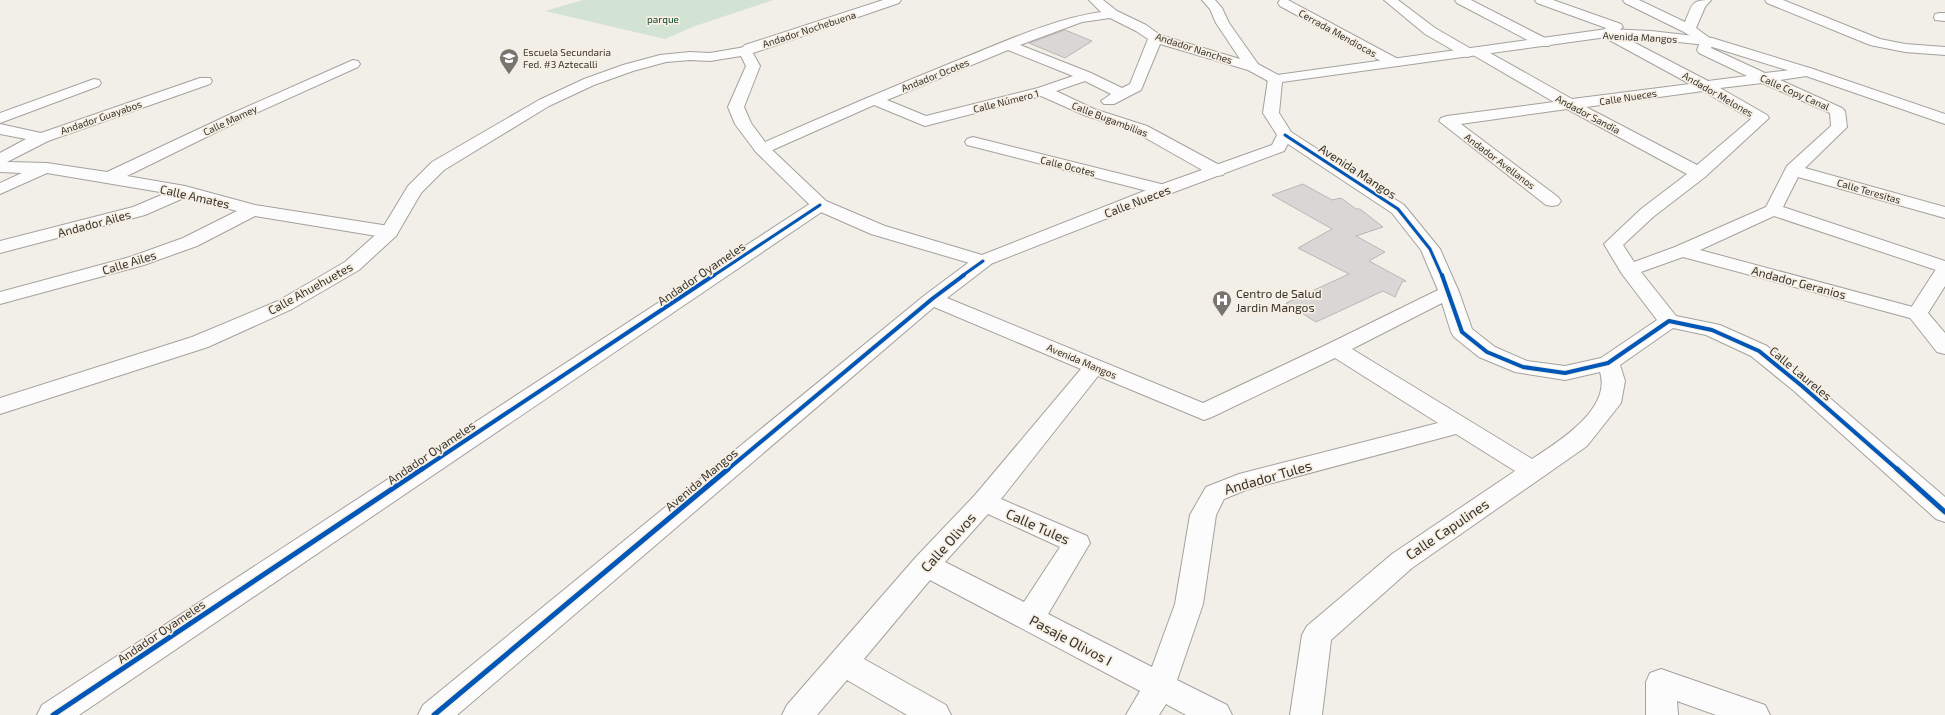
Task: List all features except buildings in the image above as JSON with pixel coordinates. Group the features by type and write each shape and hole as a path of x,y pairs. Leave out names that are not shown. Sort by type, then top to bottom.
{"street":[{"name":"Andador Nochebuena","path":"710,56 745,51 750,48 895,0"},
{"name":"Andador Nanches","path":"1095,0 1112,14 1141,28 1155,38 1253,67 1274,79"},
{"path":"1208,0 1216,8 1253,67"},
{"name":"Andador Sandía","path":"1390,0 1430,31 1699,173"},
{"path":"1462,0 1544,43"},
{"path":"1541,0 1616,27 1607,33"},
{"path":"1629,0 1689,29 1707,41"},
{"path":"1685,0 1702,3 1689,29"},
{"path":"1771,0 1789,6 1867,40 1890,46 1945,51"},
{"name":"Cerrada Mendiocas","path":"1284,3 1392,62"},
{"name":"Andador Ocotes","path":"762,149 874,100 1008,45 1079,20 1112,14"},
{"name":"Avenida Mangos","path":"932,299 1204,412 1336,349 1449,292 1430,249 1398,209 1285,136 1271,113 1274,79 1392,62 1473,53 1607,33 1651,35 1707,41 1808,72 1945,119"},
{"name":"Andador Melones","path":"1607,33 1704,85 1761,118 1699,173 1647,213 1613,244 1629,270"},
{"path":"1089,112 1136,87 1155,38"},
{"name":"Calle Copy Canal","path":"1707,41 1704,50 1763,78 1827,104 1837,111 1838,127 1793,170 1773,210"},
{"path":"1008,45 1086,76 1122,94"},
{"path":"745,51 753,66 736,107 742,124 762,149 820,206 878,230 983,261"},
{"name":"Calle Ahuehuetes","path":"0,406 200,342 285,305 352,266 389,232 414,190 438,166 544,103 589,82 628,68 665,58 710,56"},
{"name":"Calle Mamey","path":"109,178 238,116 353,64"},
{"name":"Calle Nueces","path":"1447,122 1704,85 1808,72"},
{"name":"Calle Número 1","path":"874,100 925,121 1043,91 1086,76"},
{"name":"Andador Guayabos","path":"0,158 42,138 204,81"},
{"path":"0,118 94,83"},
{"name":"Calle Bugambilias","path":"1043,91 1089,112 1141,129 1217,171"},
{"name":"Andador Avellanos","path":"1447,122 1552,201"},
{"path":"0,129 42,138"},
{"name":"Calle Nueces","path":"983,261 1163,190 1278,148 1285,136"},
{"name":"Calle Ocotes","path":"973,142 1163,190"},
{"name":"Calle Amates","path":"0,167 47,168 109,178 185,191 253,210 389,232"},
{"path":"0,188 47,168"},
{"name":"Calle Teresitas","path":"1793,170 1945,213"},
{"name":"Andador Ailes","path":"0,247 139,211 185,191"},
{"name":"Andador Oyameles","path":"53,715 820,206"},
{"name":"Calle Ailes","path":"0,298 137,260 190,242 253,210"},
{"path":"1449,292 1462,332 1487,352 1523,367 1564,373 1608,363 1669,321 1629,270 1682,251 1773,210 1945,268 1917,314 1945,347"},
{"name":"Andador Geranios","path":"1682,251 1917,314"},
{"name":"Avenida Mangos","path":"434,715 932,299 983,261"},
{"name":"Calle Laureles","path":"1669,321 1712,330 1759,351 1802,386 1945,512"},
{"path":"1336,349 1457,426 1533,471"},
{"name":"Calle Capulines","path":"1306,715 1317,635 1402,561 1578,440 1609,403 1614,382 1608,363"},
{"name":"Calle Olivos","path":"798,715 926,565 984,502 1095,366"},
{"name":"Andador Tules","path":"1142,715 1160,686 1189,604 1203,515 1215,493 1239,483 1457,426"},
{"name":"Calle Tules","path":"984,502 1077,543 1030,618"},
{"name":"Pasaje Olivos I","path":"926,565 1216,715"},
{"path":"843,662 935,715"},
{"path":"1662,715 1661,682 1754,715"}],"green space":[{"name":"parque","path":"583,0 773,0 695,26 665,39 545,11"}],"cycle path":[{"path":"1285,135 1398,209 1430,249 1449,292 1462,332 1487,352 1523,367 1565,373 1608,363 1669,321 1712,330 1759,351 1802,386 1945,512"},
{"path":"53,715 820,205"},
{"path":"434,715 932,299 983,261"}],"place":[{"name":"Escuela Secundaria Fed. #3 Aztecalli","path":"509,75"},
{"name":"Centro de Salud Jardin Mangos","path":"1222,317"}]}
